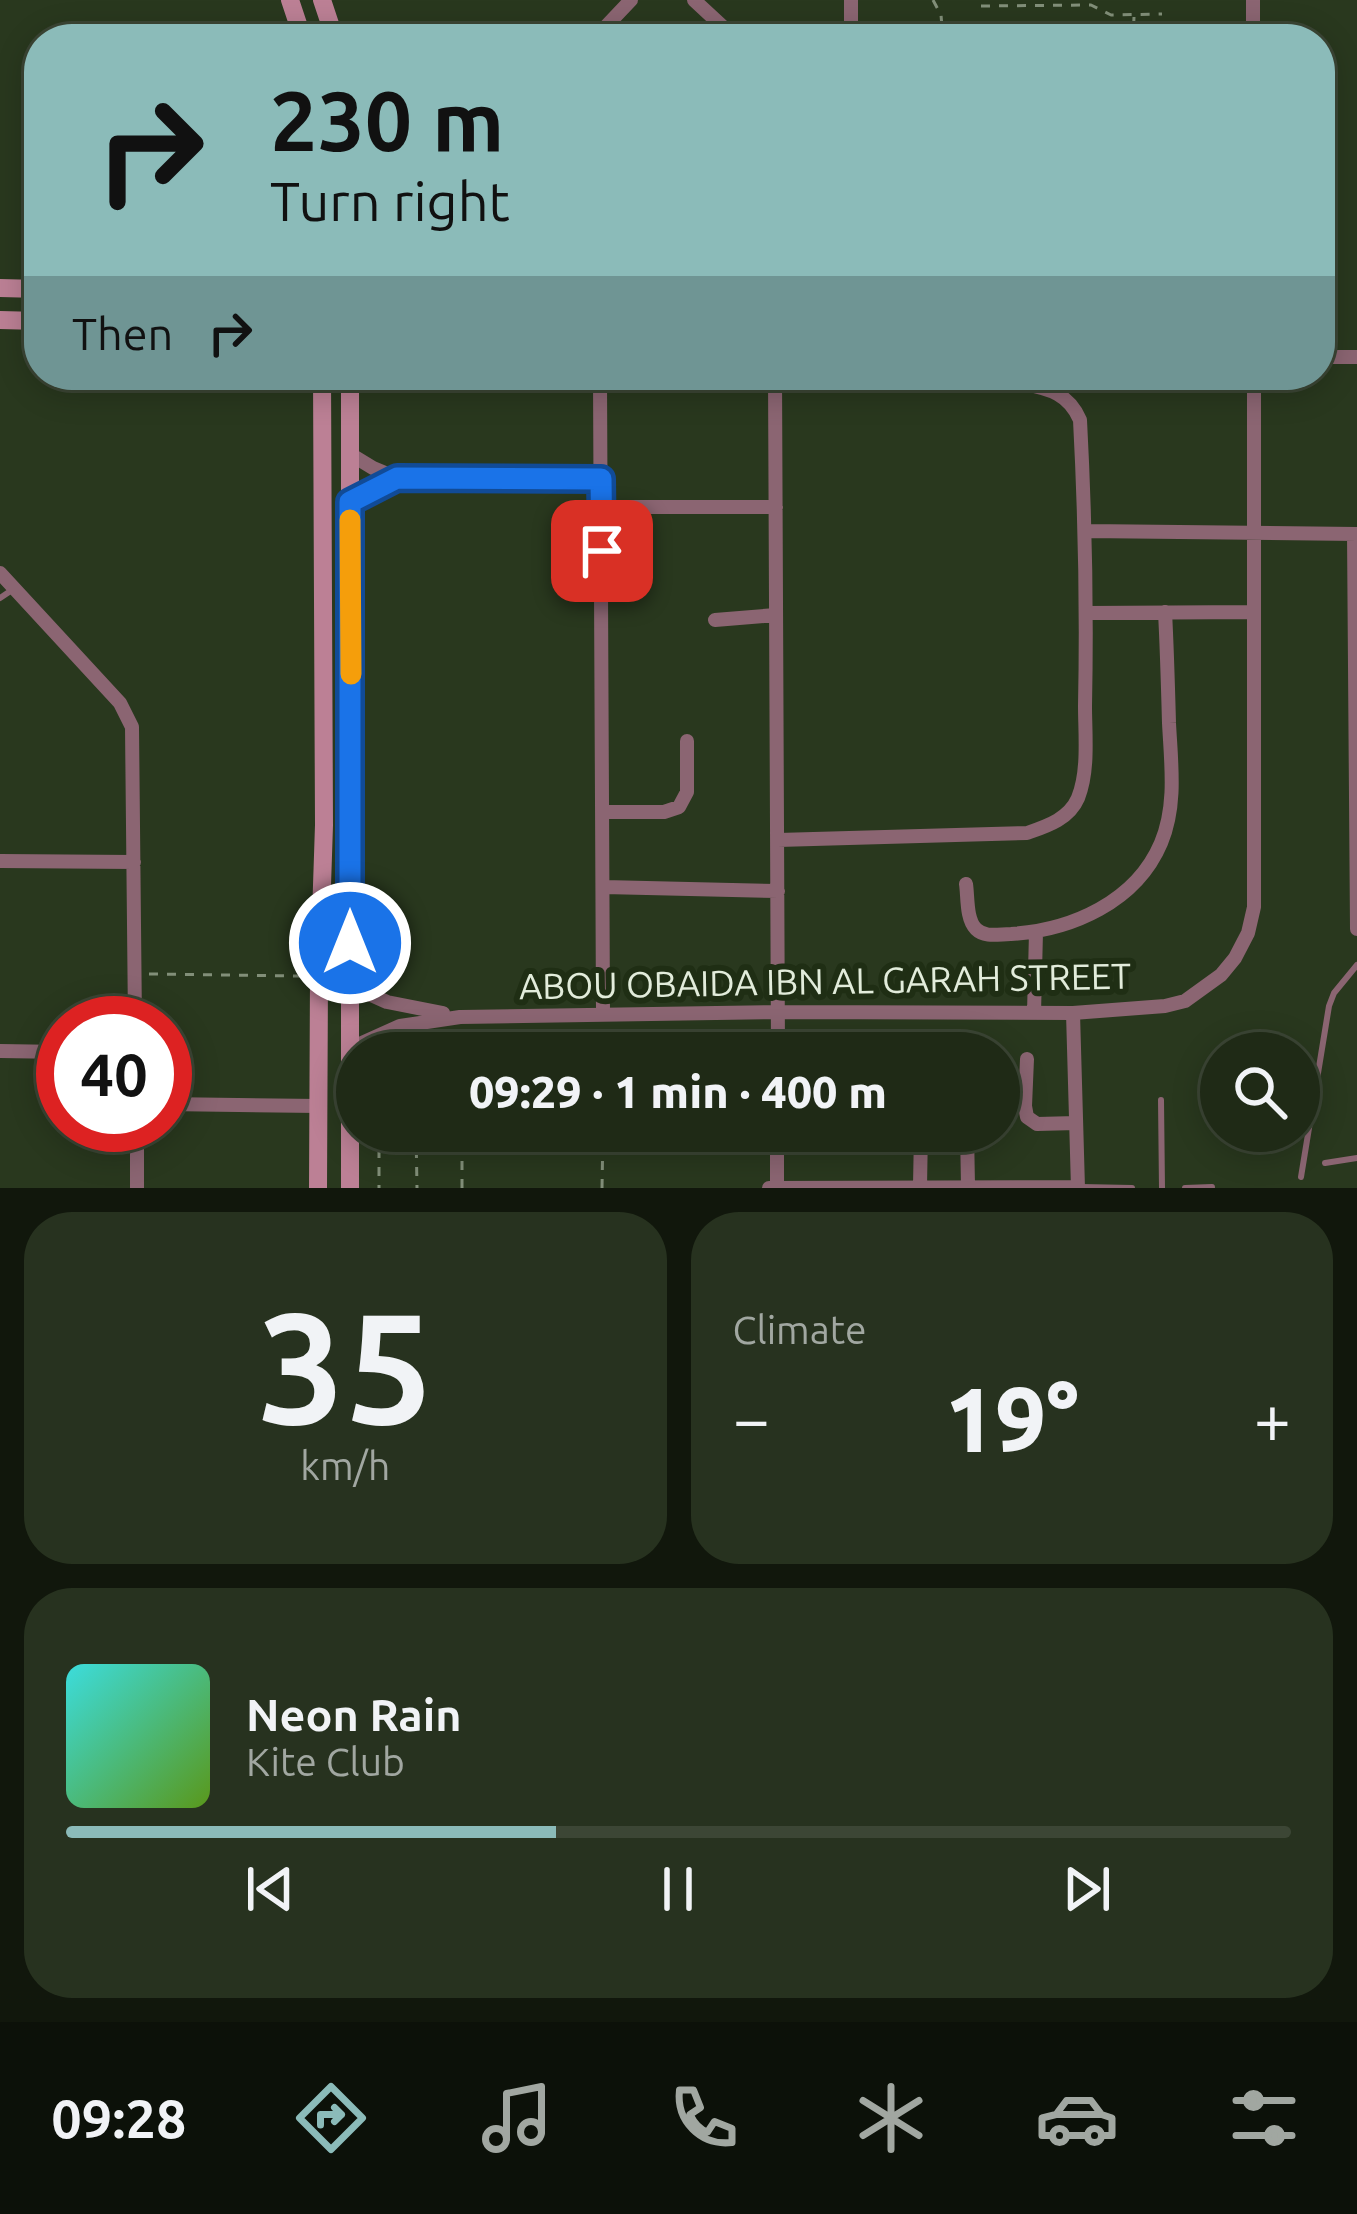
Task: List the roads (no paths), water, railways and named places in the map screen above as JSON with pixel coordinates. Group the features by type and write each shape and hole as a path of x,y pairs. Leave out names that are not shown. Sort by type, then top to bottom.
{"street":[{"path":"608,24 631,0"},
{"path":"694,0 720,24"},
{"path":"318,1188 324,825 321,390"},
{"path":"350,390 350,1032"},
{"path":"600,390 603,1013"},
{"path":"775,390 779,1032"},
{"path":"778,840 1027,833 1065,816 1076,802 1082,784 1087,530 1080,420 1075,406 1052,390"},
{"name":"ABOU OBAIDA IBN AL GARAH STREET","path":"386,1032 460,1017 603,1013 1073,1013 1165,1006 1184,1001 1221,975 1248,933 1254,907 1254,390"},
{"path":"350,454 397,478 601,479"},
{"path":"350,502 397,478"},
{"path":"601,507 776,507"},
{"path":"1087,530 1355,534 1357,929"},
{"path":"0,573 128,715 132,728 135,996"},
{"path":"966,884 970,921 978,931 996,935 1036,932 1078,921 1128,889 1150,866 1163,839 1172,791 1166,612"},
{"path":"1087,613 1254,612"},
{"path":"715,620 776,615"},
{"path":"604,812 670,812 680,807 687,793 687,741"},
{"path":"323,790 338,798 351,790"},
{"path":"324,825 337,818 350,825"},
{"path":"0,861 134,862"},
{"path":"604,887 778,891"},
{"path":"1034,1013 1036,932"},
{"name":"ABOU OBAIDA IBN AL GARAH STREET","path":"349,986 387,1003 460,1017"},
{"path":"776,1152 773,1188 1078,1187 1073,1013"},
{"path":"0,1052 36,1052"},
{"path":"1028,1059 1028,1118 1037,1124 1076,1123"},
{"path":"192,1104 320,1106"},
{"path":"136,1152 137,1188"},
{"path":"350,1152 350,1188"},
{"path":"924,1152 929,1187"},
{"path":"967,1152 968,1186"}],"lane":[{"path":"0,598 15,589"},
{"path":"1300,1177 1329,1006 1357,964"},
{"path":"1161,1100 1162,1188"},
{"path":"1325,1163 1357,1158"},
{"path":"1078,1187 1132,1188"},
{"path":"1185,1188 1212,1187"}]}
